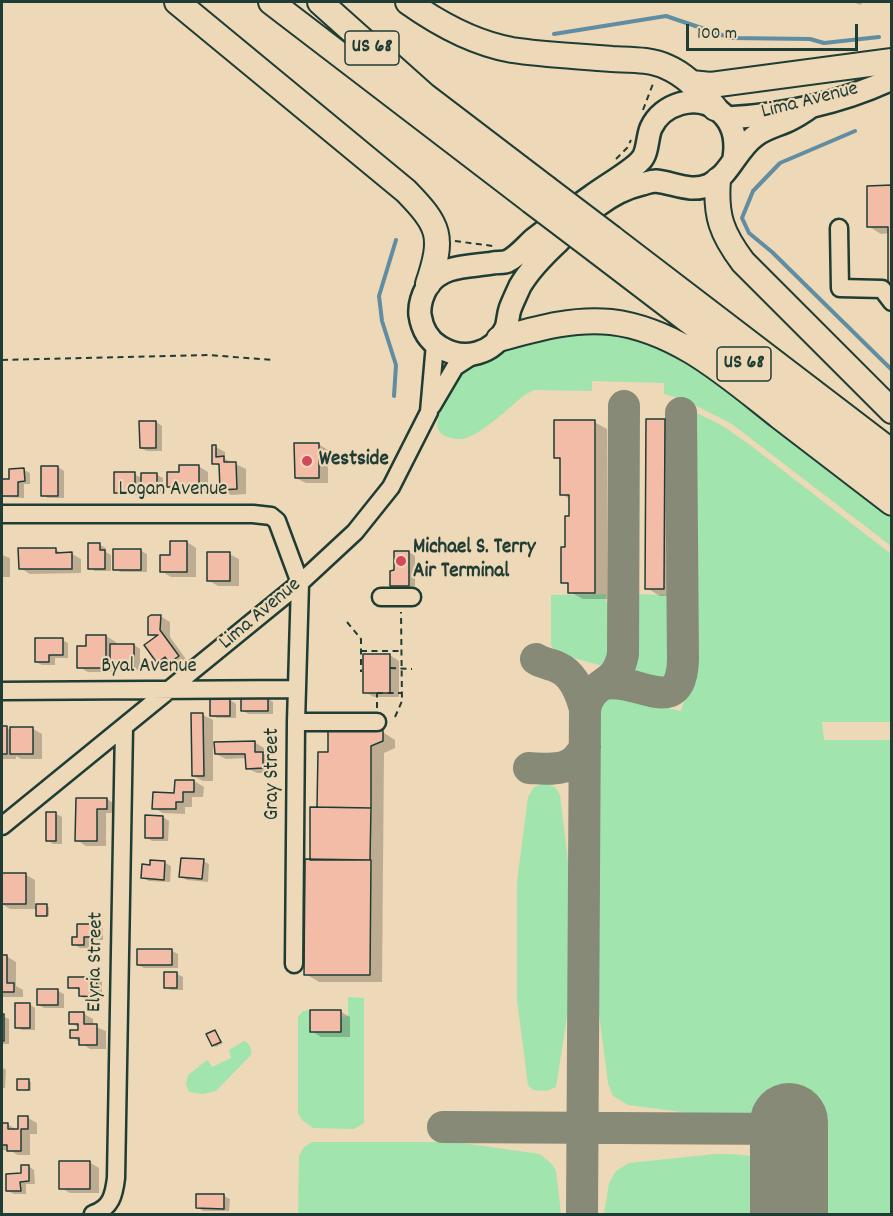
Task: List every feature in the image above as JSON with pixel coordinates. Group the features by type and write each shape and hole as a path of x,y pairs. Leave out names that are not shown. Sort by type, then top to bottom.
{"highway":[{"path":"165,2 211,30"},
{"path":"177,2 406,191 426,212 434,223 438,246 436,261 428,284"},
{"name":"US 68","path":"271,2 539,194 891,476"},
{"path":"297,2 393,75 424,95"},
{"name":"US 68","path":"320,2 539,194"},
{"path":"408,2 432,19 471,38 500,46 545,54 648,61 668,67 691,83 721,113"},
{"path":"691,83 711,85 891,61"},
{"path":"718,180 716,197 719,222 730,244 743,262 891,411"},
{"name":"US 68","path":"604,244 891,452"},
{"path":"499,339 562,323 588,321 612,322 641,328 670,339 723,373 891,503"}],"main road":[{"name":"Lima Avenue","path":"428,284 449,268 507,261 642,159 651,128 660,115 672,106 686,102 701,102 721,113 762,116 812,106 891,79"},
{"path":"428,284 422,296 420,315 426,334 435,344 447,352 461,355 475,354 489,348 499,339 507,326 510,311 521,285 535,265 602,201 629,187 654,181 692,189 706,187 728,170 734,158 756,135 792,119 812,106"},
{"path":"721,113 733,130 736,144 734,158"}],"street":[{"path":"839,228 840,288 882,289 891,302"},
{"name":"Lima Avenue","path":"2,826 300,583 355,532 385,496 402,469 429,412 435,344"},
{"path":"429,412 455,368 475,354"},
{"name":"Logan Avenue","path":"2,514 253,514 271,516 281,528 300,583"},
{"name":"Gray Street","path":"294,964 296,722 300,583"},
{"path":"381,597 407,597"},
{"name":"Byal Avenue","path":"2,691 297,689"},
{"path":"296,722 377,722"},
{"name":"Elyria Street","path":"93,1215 100,1212 112,1199 116,1178 124,727"}],"path":[{"path":"2,360 208,355 273,360"},
{"path":"395,717 402,701 401,651 407,597"},
{"path":"347,622 361,639 361,672"},
{"path":"361,651 401,651"},
{"path":"390,668 412,669"},
{"path":"377,693 402,693"}],"green space":[{"path":"570,332 625,333 674,351 891,517 891,546 732,424 685,400 664,394 664,383 592,381 592,391 534,390 474,435 457,439 447,437 440,432 437,424 442,407 451,387 465,368 502,349"},
{"path":"697,413 723,426 750,445 891,554 891,722 822,722 824,740 891,740 891,1214 819,1214 819,1115 712,1116 628,1105 613,1096 608,1083 597,999 598,706 603,700 615,697 681,711 690,679 691,421"},
{"path":"606,594 606,602 614,603 614,653 611,660 599,665 556,653 551,645 551,595"},
{"path":"629,594 673,595 674,676 670,681 638,674 629,665"},
{"path":"544,783 555,787 560,795 570,878 570,998 556,1087 546,1091 533,1090 528,1085 517,1000 517,882 528,797 534,787"},
{"path":"348,997 364,998 364,1123 354,1129 313,1128 302,1120 298,1113 298,1017 303,1011 310,1010 310,1032 341,1032 341,1017 348,1016"},
{"path":"244,1041 250,1047 251,1055 216,1091 203,1094 189,1092 186,1084 188,1075 208,1060 212,1067 231,1058 229,1050"},
{"path":"312,1142 455,1142 540,1154 552,1164 556,1171 561,1214 298,1214 299,1156 304,1147"},
{"path":"715,1154 745,1155 759,1161 765,1175 766,1214 604,1214 609,1183 616,1171 629,1163"}],"building":[{"path":"892,185 892,285 888,285 888,227 867,227 867,186"},
{"path":"646,419 665,419 664,589 645,589"},
{"path":"554,420 595,420 595,593 568,593 568,583 561,583 561,547 565,547 565,516 569,516 569,495 560,495 560,458 554,458"},
{"path":"139,421 156,421 156,448 140,448"},
{"name":"Westside","path":"294,443 319,443 319,478 295,478"},
{"path":"212,445 216,445 216,457 224,456 224,462 236,462 237,489 220,490 219,464 212,464"},
{"path":"179,465 199,465 199,487 167,487 167,472 179,472"},
{"path":"41,466 58,466 58,496 41,496"},
{"path":"24,468 25,481 18,482 18,496 2,496 2,479 9,479 9,469"},
{"path":"114,472 135,472 135,493 114,493"},
{"path":"141,473 157,473 157,491 141,491"},
{"path":"170,541 187,541 187,572 160,572 160,555 170,555"},
{"path":"88,543 100,543 100,550 105,550 105,569 88,569"},
{"path":"18,548 56,548 56,553 72,552 72,569 19,569"},
{"path":"113,549 141,549 141,570 113,570"},
{"name":"Michael S. Terry Air Terminal","path":"394,551 409,551 409,586 390,586 390,571 394,570"},
{"path":"207,552 230,552 230,581 207,581"},
{"path":"161,615 160,630 179,656 169,663 165,657 157,663 144,645 158,635 148,635 148,617"},
{"path":"86,635 106,635 106,668 77,668 77,646 86,646"},
{"path":"35,638 63,638 63,655 49,655 49,662 35,662"},
{"path":"110,644 134,644 134,667 110,667"},
{"path":"363,654 390,654 390,693 363,693"},
{"path":"241,697 268,697 268,711 241,711"},
{"path":"210,699 230,699 230,716 210,716"},
{"path":"191,713 203,713 204,776 192,776"},
{"path":"2,726 7,726 7,754 2,754"},
{"path":"10,727 33,727 33,754 10,754"},
{"path":"328,728 378,728 383,731 383,741 371,746 371,808 317,807 318,752 328,752"},
{"path":"255,741 255,752 263,752 263,768 246,769 245,754 215,754 214,742"},
{"path":"175,780 194,780 194,792 183,792 183,802 176,802 176,809 152,809 153,792 174,793"},
{"path":"76,798 107,798 107,809 97,809 97,841 75,841"},
{"path":"310,807 371,808 370,860 310,860"},
{"path":"46,812 56,812 56,841 46,841"},
{"path":"145,815 163,816 163,838 145,838"},
{"path":"181,858 204,859 202,879 179,877"},
{"path":"305,859 371,860 370,975 304,975"},
{"path":"150,860 165,861 164,880 141,878 142,864 150,865"},
{"path":"2,873 26,873 26,904 2,904"},
{"path":"36,904 47,904 47,916 36,916"},
{"path":"77,924 97,924 97,937 84,937 84,945 72,945 72,937 77,937"},
{"path":"137,949 172,949 172,965 137,965"},
{"path":"2,955 7,955 7,983 14,983 14,992 2,992"},
{"path":"164,972 177,972 177,988 164,988"},
{"path":"68,977 97,977 96,997 79,996 79,988 68,988"},
{"path":"37,989 58,989 58,1005 37,1005"},
{"path":"15,1003 30,1003 30,1028 15,1028"},
{"path":"310,1010 341,1010 341,1032 310,1032"},
{"path":"69,1012 84,1012 84,1024 97,1024 97,1045 79,1045 79,1038 70,1038 70,1030 78,1030 78,1024 69,1024"},
{"path":"2,1014 4,1014 4,1041 2,1041"},
{"path":"215,1030 221,1042 212,1046 206,1034"},
{"path":"17,1079 29,1079 29,1090 17,1090"},
{"path":"18,1116 28,1116 28,1129 21,1129 21,1151 7,1151 7,1145 2,1145 2,1123 8,1123 8,1129 18,1129"},
{"path":"59,1161 90,1161 90,1189 59,1189"},
{"path":"21,1165 29,1165 29,1181 20,1182 21,1191 6,1191 6,1174 21,1173"},
{"path":"196,1194 224,1194 224,1209 196,1208"}],"waterway":[{"path":"554,34 666,16 731,38 810,39 824,43 879,37"},
{"path":"855,131 780,163 753,191 742,218 749,233 772,252 892,370"},
{"path":"394,396 396,365 382,321 379,296 396,240"}],"taxiway":[{"path":"582,1214 585,709 588,699 615,673 623,654 624,406"},
{"path":"604,684 617,683 655,692 666,692 674,688 680,678 683,660 681,413"},
{"path":"536,659 569,675 579,691 585,709"},
{"path":"529,768 562,768 574,761 585,747"},
{"path":"443,1127 789,1129"}],"runway":[{"path":"789,1122 789,1214"}],"place":[{"name":"Westside","path":"307,461"},
{"name":"Michael S. Terry Air Terminal","path":"401,561"}]}
